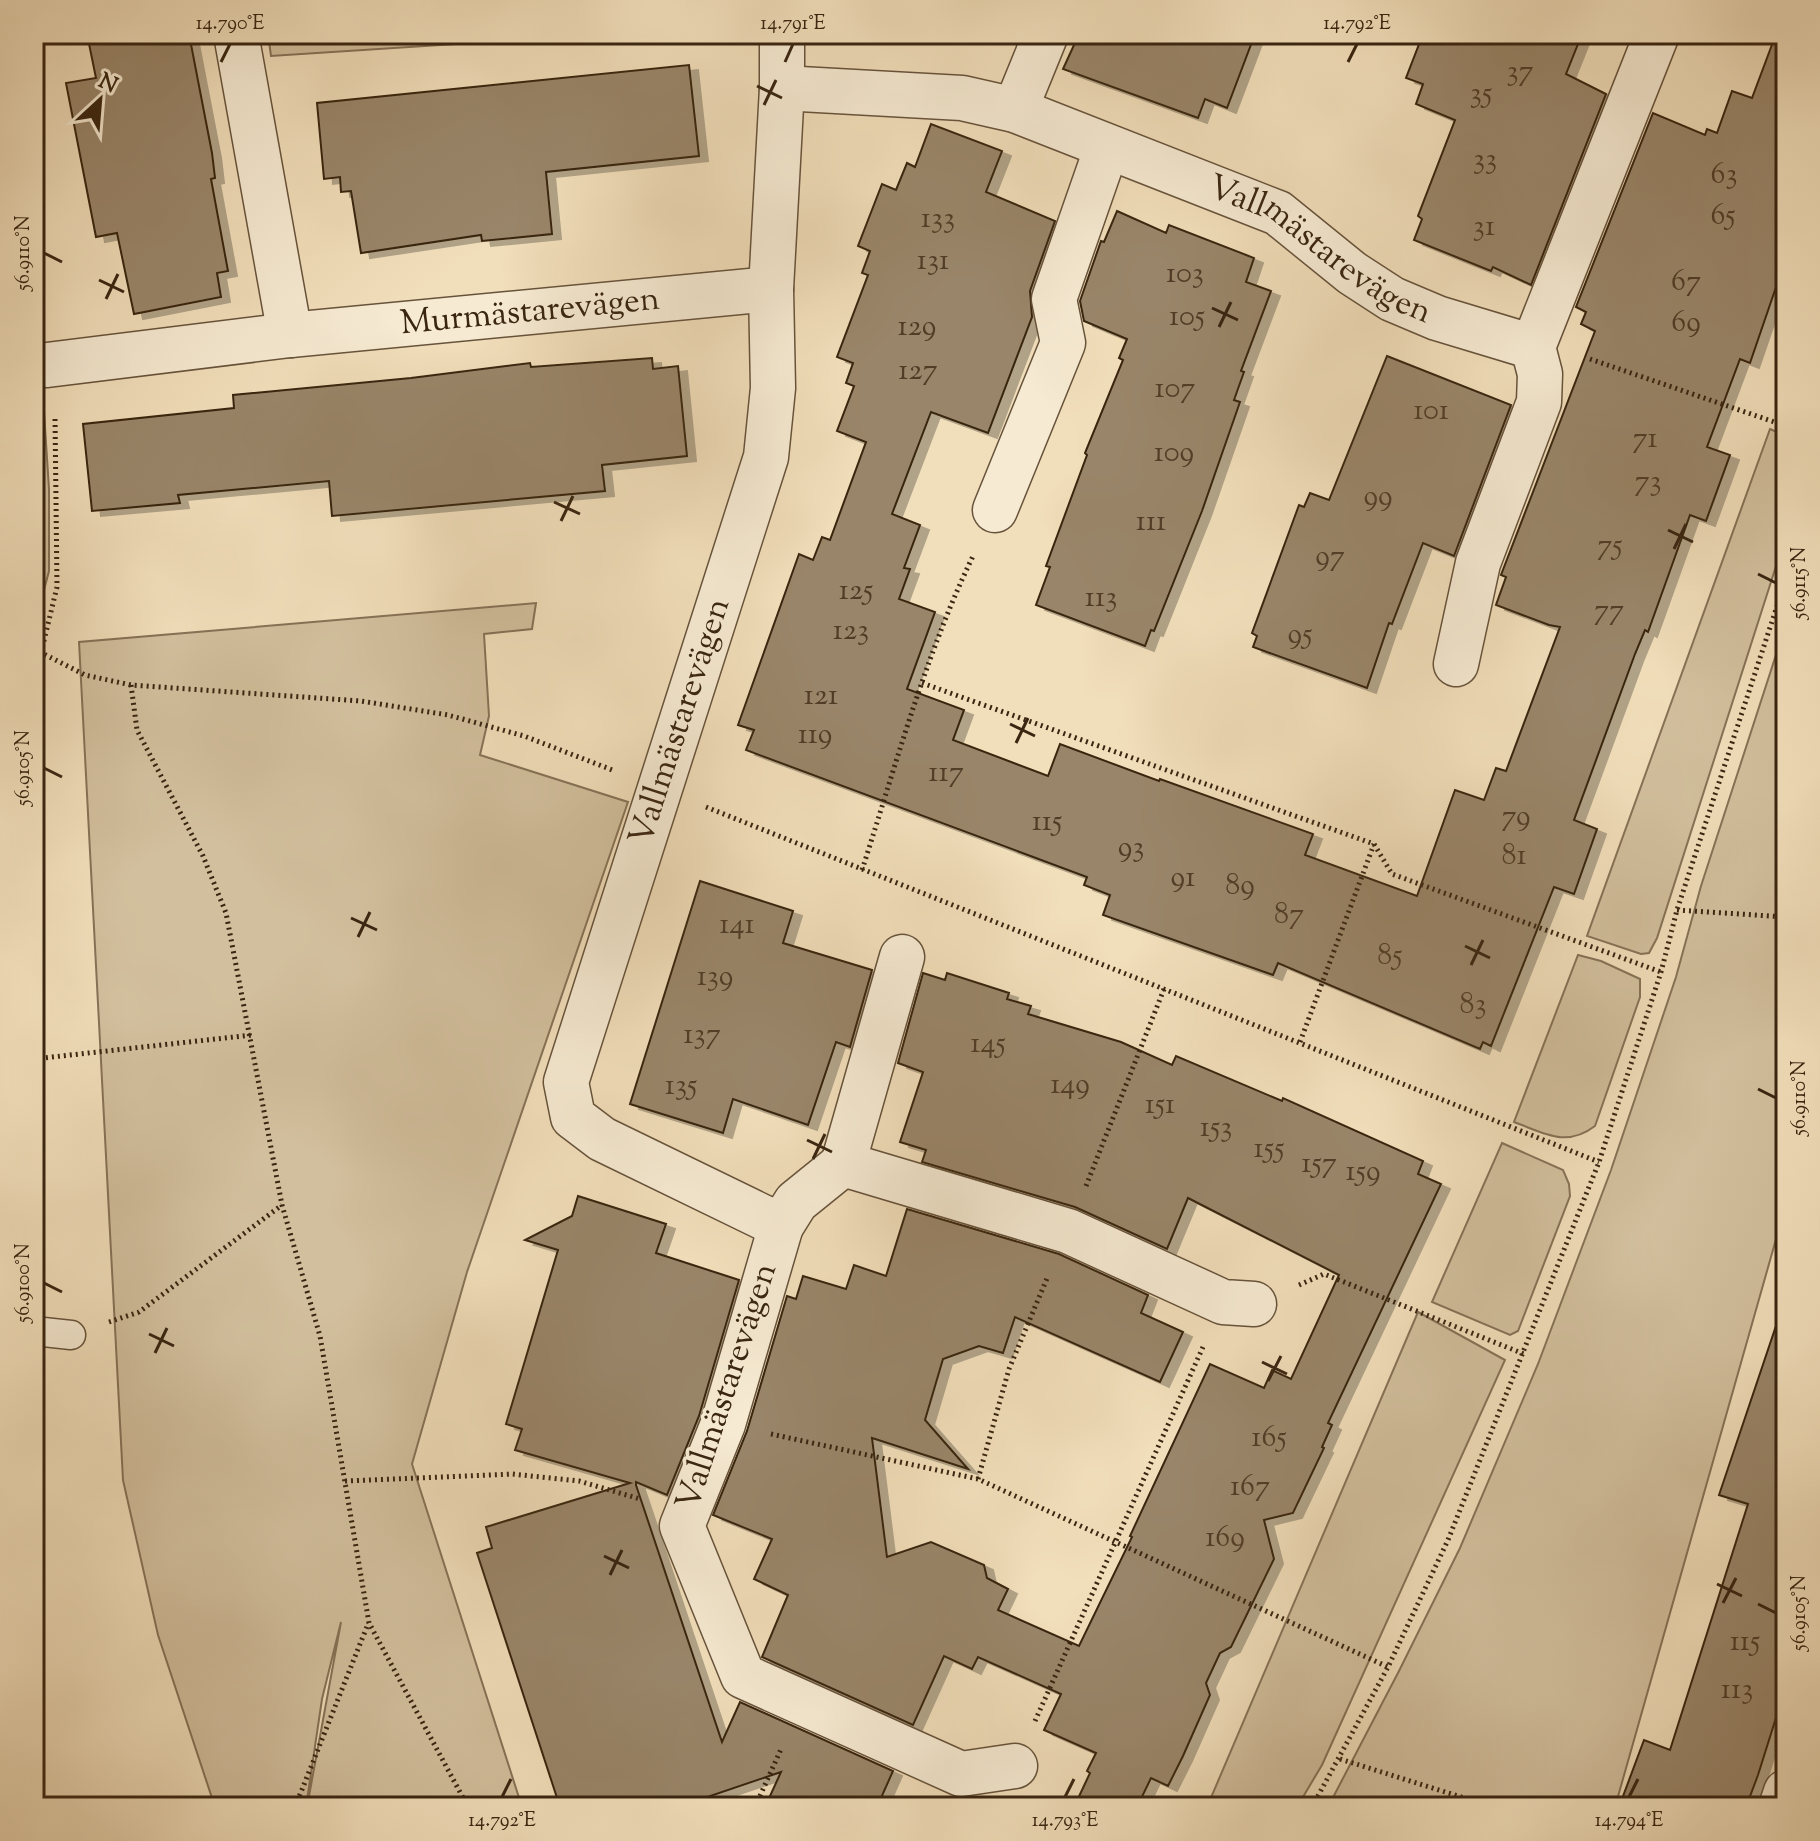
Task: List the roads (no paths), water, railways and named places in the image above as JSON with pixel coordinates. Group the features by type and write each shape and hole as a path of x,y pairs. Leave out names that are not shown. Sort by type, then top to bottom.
{"street":[{"path":"236,34 290,335"},
{"name":"Vallmästarevägen","path":"781,1226 602,1139 573,1117 566,1082 766,457 773,388 771,289 782,34"},
{"path":"1015,110 1046,34"},
{"path":"1456,664 1478,563 1539,402 1540,374 1533,347 1657,34"},
{"name":"Vallmästarevägen","path":"782,88 962,98 1015,110 1278,213 1352,273 1392,299 1437,318 1533,347"},
{"path":"995,510 1063,343 1054,299 1107,147"},
{"name":"Murmästarevägen","path":"47,365 290,335 771,289"},
{"path":"902,957 843,1164 1068,1231 1239,1303"},
{"name":"Vallmästarevägen","path":"843,1164 796,1202 781,1226 723,1424 682,1526 743,1676 961,1774 1015,1766"},
{"path":"1781,1807 1786,1792"}],"lane":[{"path":"34,1331 71,1335"}]}
